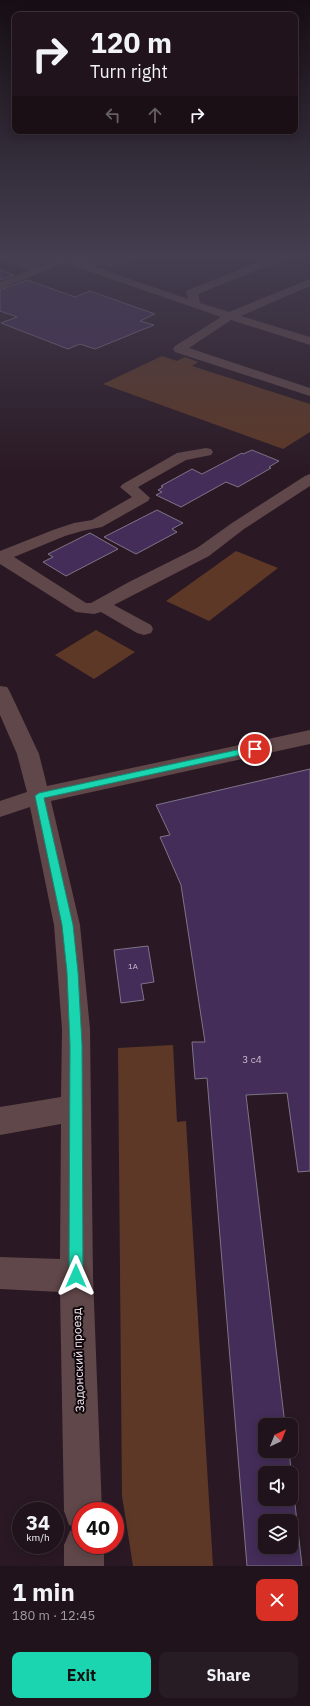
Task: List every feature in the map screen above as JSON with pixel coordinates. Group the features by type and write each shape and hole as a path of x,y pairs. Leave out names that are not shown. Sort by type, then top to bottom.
{"street":[{"path":"211,328 179,349 310,392"},
{"path":"269,328 310,341"},
{"path":"1,557 59,533 80,526 96,524 142,498 128,487 182,456 206,452"},
{"path":"1,557 82,608 94,609 135,586 203,552 238,526 310,479"},
{"path":"101,605 144,629"},
{"name":"Задонский проезд","path":"0,692 28,754 39,796 67,925 76,1029 76,1276 83,1502"},
{"path":"0,809 39,796 310,737"},
{"path":"0,1121 76,1108"},
{"path":"0,1272 76,1276"},
{"path":"84,1554 84,1566"}],"shaded area":[{"path":"162,356 177,361 185,357 198,362 192,366 310,404 310,432 283,449 103,384"},
{"path":"236,551 278,568 209,621 166,601"},
{"path":"96,630 135,652 94,679 55,655"},
{"path":"173,1045 177,1122 186,1121 213,1566 133,1566 122,1496 118,1048"}],"building":[{"path":"14,328 146,328 95,349 80,344 68,349"},
{"path":"252,450 279,461 269,467 271,468 238,487 226,482 181,507 156,495 162,492 158,490 163,487 161,486 192,469 202,474 242,453 243,454"},
{"path":"157,510 183,523 172,529 177,532 136,554 104,537"},
{"path":"90,533 118,549 66,576 43,562 53,557 48,554"},
{"path":"310,769 310,1171 298,1172 287,1093 246,1095 284,1418 258,1418 258,1458 290,1458 291,1466 258,1466 258,1506 295,1506 296,1514 258,1514 258,1554 298,1554 298,1531 302,1566 247,1566 207,1078 195,1079 192,1042 205,1042 181,885 160,837 170,835 156,805"},
{"path":"148,946 154,982 141,984 144,1000 121,1003 114,950"}],"route":[{"path":"76,1276 76,1029 72,972 67,925 59,881 48,828 39,796 139,773 255,749"}]}
